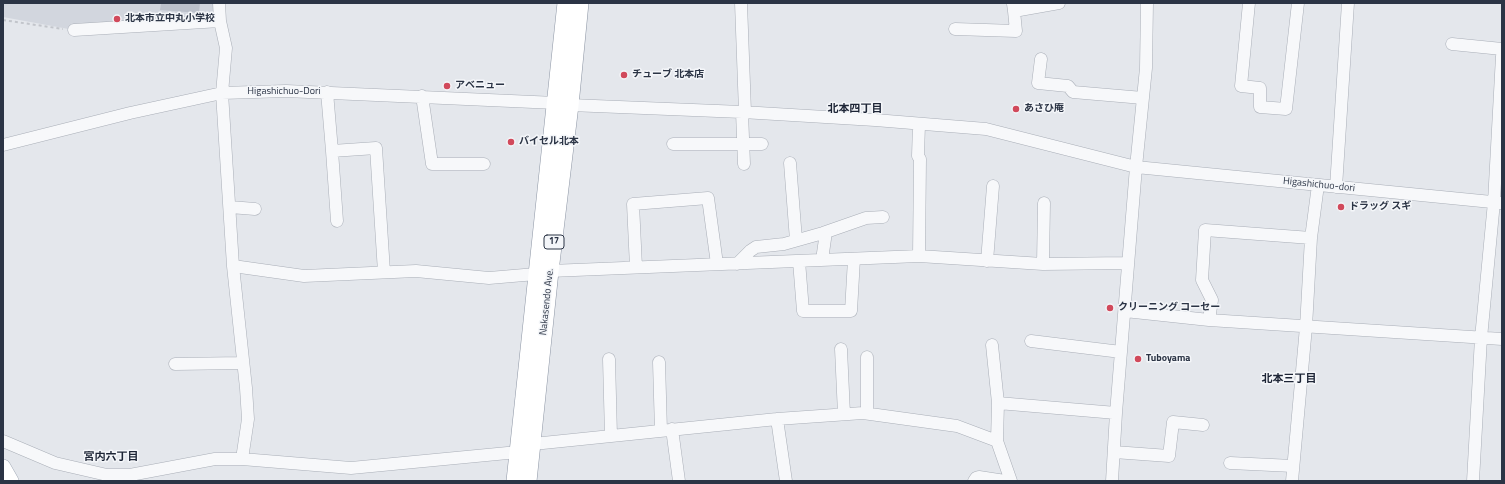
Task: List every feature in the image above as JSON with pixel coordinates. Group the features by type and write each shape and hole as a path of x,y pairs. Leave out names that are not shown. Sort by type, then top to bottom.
{"highway":[{"name":"Nakasendo Ave.","path":"563,104 566,3"},
{"name":"Nakasendo Ave.","path":"528,481 525,448 543,272 563,104 580,3"},
{"name":"17","path":"515,481 525,448"}],"main road":[{"path":"3,467 11,481"}],"street":[{"path":"219,3 220,21 226,48 222,93 233,266 244,363 248,419 242,459"},
{"path":"741,3 744,164"},
{"path":"955,29 1016,31 1013,7 1059,3"},
{"path":"1112,481 1128,263 1146,68 1147,3"},
{"path":"1249,3 1241,86 1260,88 1260,107 1286,109 1298,3"},
{"path":"1336,187 1348,3"},
{"path":"74,30 220,21"},
{"path":"1452,44 1502,49"},
{"path":"1473,481 1481,338 1498,202 1502,56"},
{"path":"1041,59 1038,83 1068,86 1073,92 1143,98"},
{"name":"Higashichuo-Dori","path":"3,145 130,113 222,93 286,91 422,96 743,112 919,124"},
{"path":"327,92 337,221"},
{"path":"422,96 432,164 484,164"},
{"path":"919,124 919,256"},
{"name":"Higashichuo-dori","path":"919,124 986,129 1136,168 1498,202"},
{"path":"673,144 762,144"},
{"path":"332,151 376,148 384,272"},
{"path":"790,163 796,240"},
{"path":"1292,481 1306,327 1311,238 1318,185"},
{"path":"987,261 993,186"},
{"path":"636,267 633,204 708,198 717,264"},
{"path":"1043,264 1044,203"},
{"path":"230,207 256,209"},
{"path":"737,264 756,247 784,244 826,232 866,218 883,217"},
{"path":"1209,320 1212,300 1202,280 1205,230 1311,238"},
{"path":"822,260 826,232"},
{"path":"233,266 304,276 416,271 489,278 543,272 636,267 919,256 1043,264 1128,263"},
{"path":"799,261 803,311 851,311 854,259"},
{"path":"1125,311 1209,320 1502,340"},
{"path":"1031,341 1121,352"},
{"path":"992,345 998,404 997,441 1011,481"},
{"path":"840,349 844,414"},
{"path":"867,414 868,357"},
{"path":"609,359 611,436"},
{"path":"659,362 666,430 679,481"},
{"path":"175,364 244,363"},
{"path":"998,404 1116,413"},
{"path":"3,441 55,463 107,475 135,478 215,459 242,459 351,468 525,448 611,436 777,419 844,414 867,414 957,426 997,441"},
{"path":"777,419 786,481"},
{"path":"1114,452 1169,456 1173,422 1203,425"},
{"path":"1230,463 1294,466"},
{"path":"974,481 979,477 1005,481"}],"path":[{"path":"3,20 74,30"},
{"path":"538,139 577,143"}],"shaded area":[{"name":"北本市立中丸小学校","path":"3,3 219,3 220,21 74,30 3,17"}],"building":[{"path":"161,3 200,3 199,13 160,10"}],"place":[{"name":"北本市立中丸小学校","path":"117,19"},
{"name":"チューブ 北本店","path":"624,75"},
{"name":"アベニュー","path":"447,86"},
{"name":"あさひ庵","path":"1016,109"},
{"name":"バイセル北本","path":"511,142"},
{"name":"ドラッグ スギ","path":"1341,207"},
{"name":"クリーニング コーセー","path":"1110,308"},
{"name":"Tuboyama","path":"1138,359"}],"district":[{"name":"北本四丁目","path":"855,109"},
{"name":"北本三丁目","path":"1289,379"},
{"name":"宮内六丁目","path":"111,457"}]}
